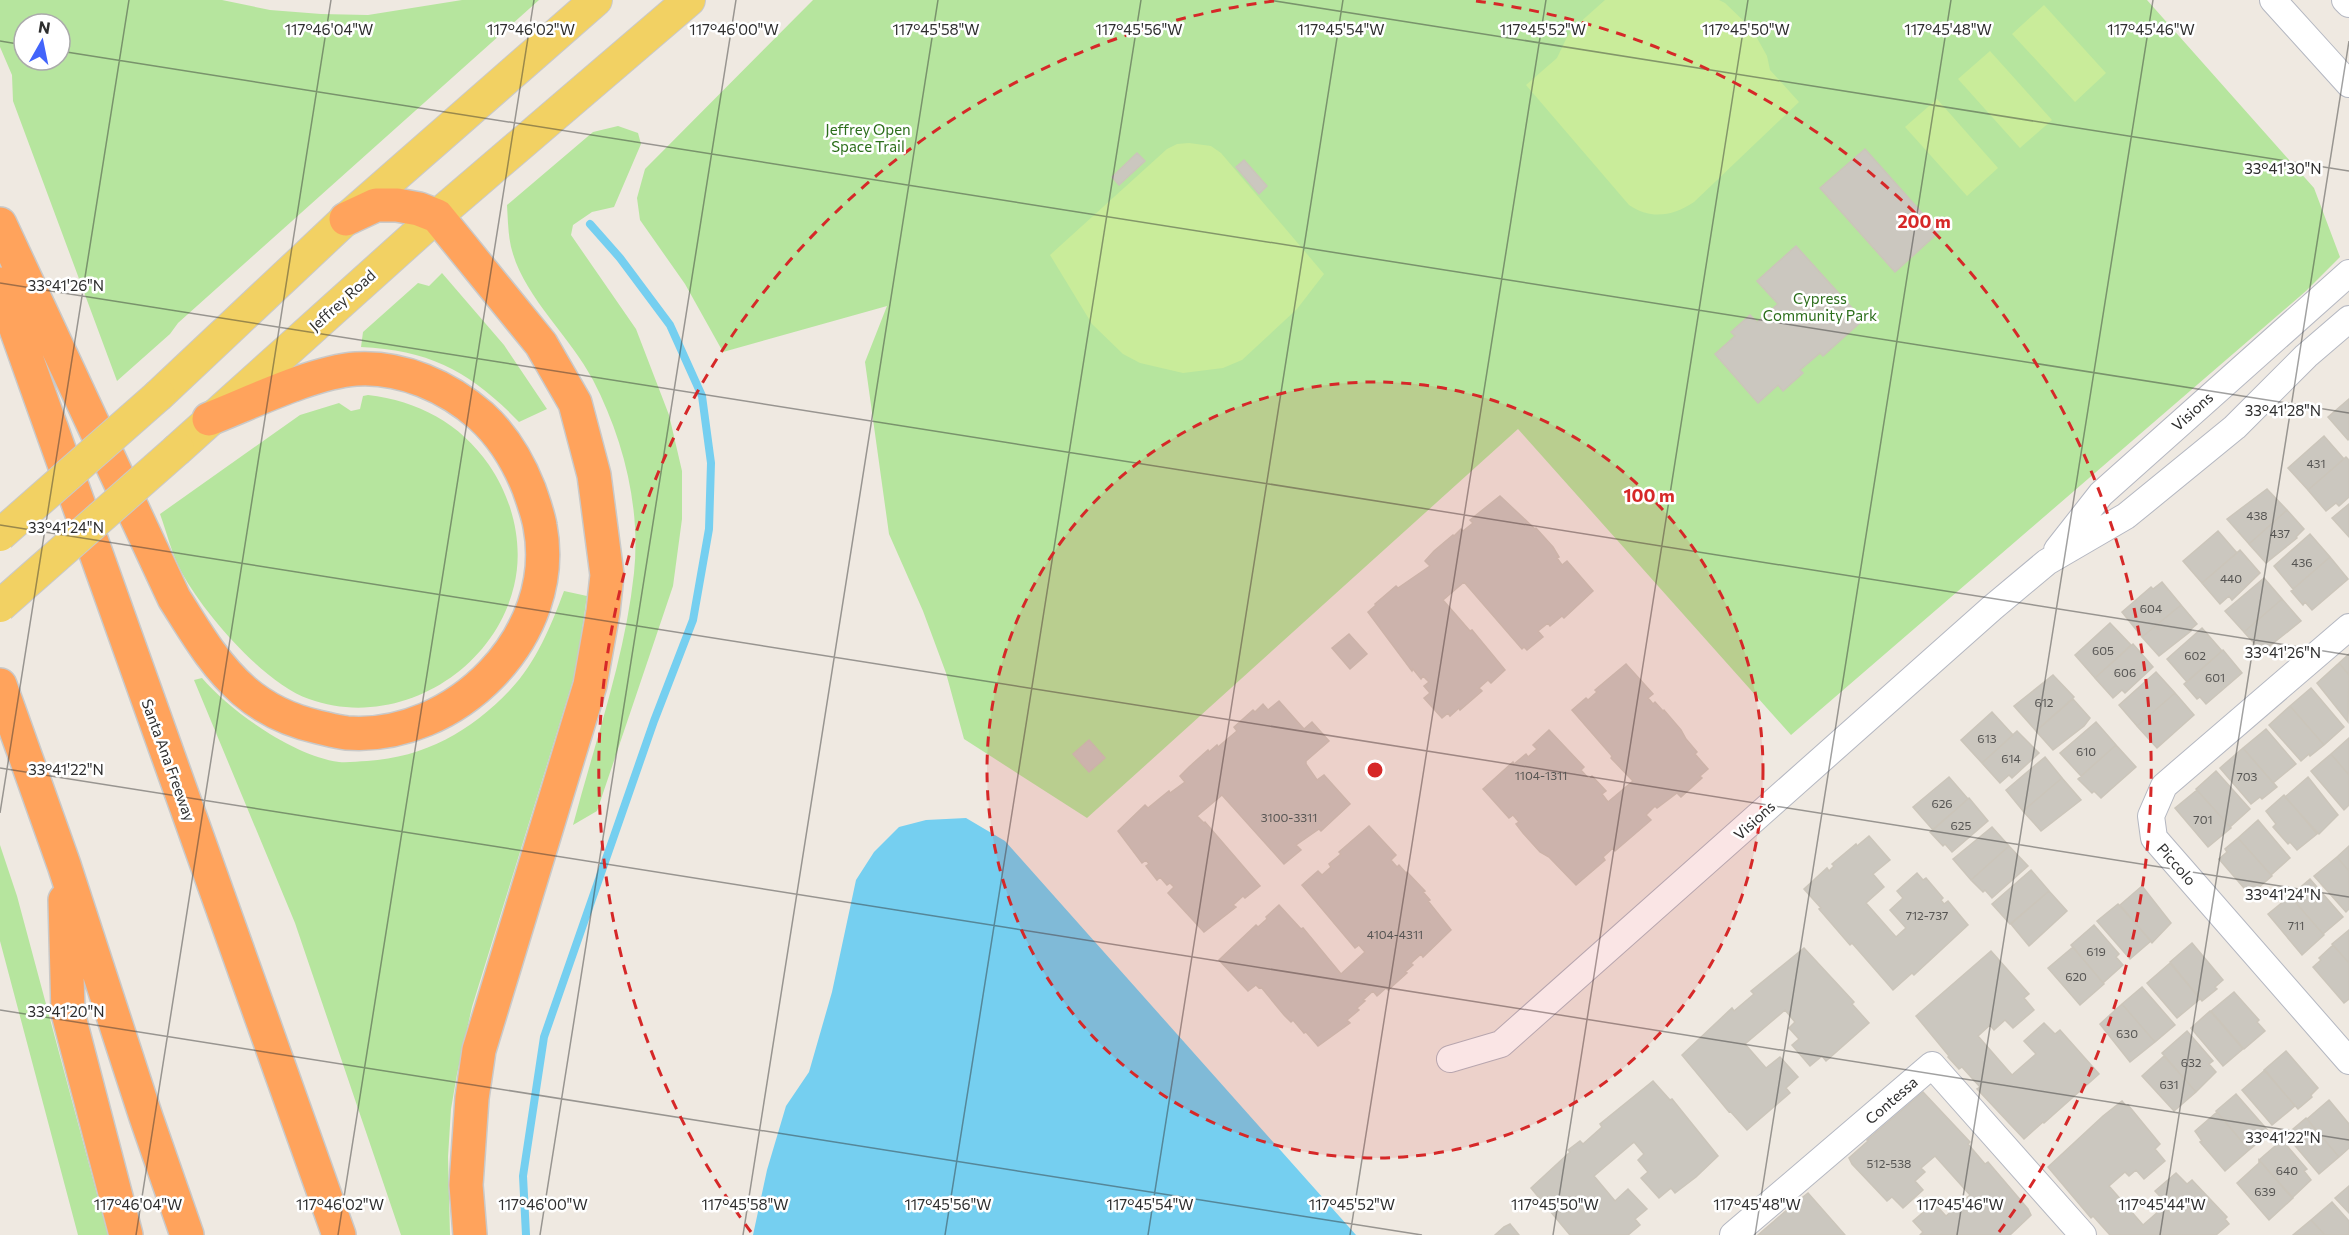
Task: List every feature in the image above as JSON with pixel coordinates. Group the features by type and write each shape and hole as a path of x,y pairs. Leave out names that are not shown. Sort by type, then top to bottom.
{"highway":[{"path":"346,219 376,205 408,207 437,216 541,344 575,403 594,475 607,575 590,685 479,1050 472,1098 466,1185 470,1235"},
{"path":"0,224 174,598 210,656 235,683 257,701 302,723 347,733 391,730 415,724 464,700 494,671 516,644 534,607 540,581 541,527 522,472 510,451 492,426 466,403 438,386 405,374 357,369 313,378 209,419"},
{"name":"Santa Ana Freeway","path":"0,284 339,1235"},
{"path":"0,685 64,865 146,1117 188,1235"},
{"path":"64,865 68,1012 126,1235"}],"main road":[{"path":"0,535 159,394 346,219 596,0"},
{"name":"Jeffrey Road","path":"0,606 437,216 689,0"}],"street":[{"path":"2273,0 2349,84"},
{"path":"2345,0 2349,4"},
{"name":"Visions","path":"2047,562 2101,494 2349,273"},
{"name":"Visions","path":"1450,1059 1501,1044 1992,608 2047,562 2135,509 2235,427 2306,356 2349,319"},
{"name":"Piccolo","path":"2349,627 2164,786 2151,816 2154,838 2349,1061"},
{"name":"Contessa","path":"1733,1235 1932,1065 2083,1235"}],"green space":[{"path":"0,0 222,0 270,10 368,15 462,0 539,0 178,323 170,334 117,381 13,101 12,75 0,47"},
{"name":"Cypress Community Park","path":"813,0 2147,0 2314,188 2340,257 2306,291 1791,735 1518,429 1087,818 964,739 946,673 923,611 889,534 865,362 887,306 723,352 685,284 640,220 637,198 645,169"},
{"path":"1605,0 1719,0 1725,3 1752,29 1767,56 1770,70 1799,102 1694,202 1670,213 1645,213 1629,205 1526,85 1557,58 1567,37"},
{"path":"2044,5 2106,73 2075,102 2012,34"},
{"path":"1990,51 2052,120 2020,148 1958,79"},
{"path":"1937,99 1998,168 1967,196 1905,127"},
{"path":"618,126 638,133 641,144 614,207 592,212 573,225 571,235 636,329 669,415 682,471 682,519 673,586 597,811 573,825 624,637 634,573 635,523 621,449 604,402 584,364 538,302 519,270 510,242 507,205 593,132"},
{"path":"1177,144 1211,146 1221,153 1324,274 1297,309 1242,360 1223,368 1183,373 1140,363 1123,354 1092,324 1050,255 1167,149"},
{"path":"442,273 504,345 547,409 519,422 484,390 449,367 409,353 361,347 363,332 418,283 429,286"},
{"path":"368,395 404,403 436,416 465,437 478,450 497,479 510,508 517,539 517,570 503,617 485,645 462,669 436,687 406,700 374,707 341,707 309,699 292,691 273,678 237,646 205,608 182,573 160,514 300,415 339,403 351,411 360,409 363,396"},
{"path":"564,591 587,596 576,671 472,1007 457,1074 451,1109 448,1157 450,1235 401,1235 295,923 194,680 202,678 229,705 246,718 303,751 339,762 388,759 427,748 445,740 495,705 528,668 548,631"},
{"path":"0,845 17,896 108,1235 78,1235 0,941"}],"water":[{"path":"966,818 1005,841 1356,1235 753,1235 767,1170 786,1106 809,1072 832,992 856,880 874,852 899,827 926,820"}],"building":[{"path":"1865,149 1939,232 1895,272 1820,188"},
{"path":"1137,153 1145,161 1119,185 1112,177"},
{"path":"1244,160 1267,186 1259,194 1236,167"},
{"path":"1796,246 1863,320 1823,356 1820,353 1800,370 1803,373 1783,391 1778,385 1758,403 1715,354 1735,336 1731,332 1750,315 1757,322 1778,304 1757,281"},
{"path":"2349,399 2349,439 2348,440 2328,417"},
{"path":"2324,436 2344,459 2308,490 2288,468"},
{"path":"2346,457 2349,460 2349,497 2339,506 2336,503 2326,511 2308,490"},
{"path":"2267,489 2287,510 2249,544 2227,519"},
{"path":"1500,496 1536,528 1553,547 1562,565 1567,561 1593,591 1564,618 1562,616 1550,626 1548,623 1538,631 1543,637 1527,650 1524,647 1522,649 1464,582 1443,600 1470,631 1472,630 1505,670 1491,683 1488,680 1479,688 1482,691 1460,710 1459,708 1450,716 1448,713 1442,718 1424,698 1430,693 1424,686 1429,682 1423,676 1421,679 1413,669 1412,671 1368,612 1396,586 1398,588 1430,566 1425,561 1434,551 1461,529 1463,531 1473,523 1470,520"},
{"path":"2349,504 2349,537 2332,518"},
{"path":"2287,510 2304,529 2297,538 2266,563 2249,544"},
{"path":"2218,531 2237,553 2202,583 2183,561"},
{"path":"2310,534 2330,557 2293,589 2274,566"},
{"path":"2240,550 2260,573 2232,600 2229,596 2220,604 2202,583"},
{"path":"2330,557 2348,579 2312,610 2305,602 2303,605 2291,591"},
{"path":"2264,578 2282,599 2244,632 2225,611"},
{"path":"2162,582 2181,605 2142,637 2122,612 2151,587 2153,589"},
{"path":"2282,599 2301,621 2262,652 2244,632"},
{"path":"2181,605 2197,624 2159,656 2142,637"},
{"path":"2110,623 2131,645 2095,678 2075,655"},
{"path":"2202,628 2222,651 2187,682 2167,659"},
{"path":"1349,634 1367,654 1350,669 1332,648"},
{"path":"2133,644 2153,667 2125,693 2122,690 2113,698 2095,678"},
{"path":"2223,650 2242,673 2206,704 2200,697 2197,699 2184,684"},
{"path":"2349,654 2349,675 2339,663"},
{"path":"2339,663 2349,675 2348,722 2317,683"},
{"path":"1626,664 1653,694 1648,698 1664,710 1681,730 1697,752 1695,754 1708,769 1700,776 1702,778 1681,797 1677,793 1657,808 1655,806 1646,815 1651,820 1615,851 1613,848 1603,857 1605,860 1576,885 1549,857 1540,852 1516,824 1519,822 1513,815 1509,818 1483,789 1513,762 1514,764 1526,754 1528,757 1537,749 1533,745 1549,730 1584,767 1581,770 1589,779 1592,776 1606,791 1602,794 1608,802 1633,781 1572,710 1586,698 1588,700 1597,692 1595,690"},
{"path":"2156,672 2175,693 2137,726 2119,705"},
{"path":"2053,675 2074,697 2036,731 2014,706"},
{"path":"2311,688 2344,727 2324,745 2290,706"},
{"path":"2175,693 2194,715 2157,748 2137,726"},
{"path":"2073,699 2090,718 2084,726 2053,750 2036,731"},
{"path":"1279,701 1304,729 1312,722 1329,741 1306,761 1306,764 1317,780 1324,775 1350,804 1321,831 1319,829 1296,845 1301,850 1284,864 1222,795 1197,816 1205,822 1260,886 1245,898 1243,896 1233,905 1236,907 1204,932 1168,893 1174,887 1170,883 1167,885 1160,877 1157,880 1146,866 1149,864 1146,860 1142,863 1118,831 1145,805 1148,808 1169,791 1170,793 1185,782 1180,776 1208,750 1209,752 1217,745 1218,747 1237,731 1234,727 1253,710 1255,712 1263,704 1268,710"},
{"path":"2290,706 2324,745 2301,761 2269,725"},
{"path":"1992,712 2013,735 1982,763 1961,740"},
{"path":"2096,722 2116,745 2081,776 2060,753"},
{"path":"2266,729 2296,764 2273,783 2243,748"},
{"path":"2017,731 2039,753 2012,778 2009,775 2000,783 1982,763"},
{"path":"2349,738 2349,775 2331,754"},
{"path":"1089,740 1105,758 1089,772 1073,754"},
{"path":"2116,745 2136,767 2101,798 2094,791 2092,793 2078,779"},
{"path":"2243,748 2277,787 2262,799 2260,797 2251,804 2220,768"},
{"path":"2331,754 2349,775 2349,805 2344,810 2311,771"},
{"path":"2045,757 2062,778 2023,811 2006,790"},
{"path":"2216,771 2250,809 2230,827 2196,789"},
{"path":"1949,777 1968,799 1933,830 1913,807"},
{"path":"2308,777 2338,815 2319,834 2285,797"},
{"path":"2062,778 2081,800 2041,831 2023,811"},
{"path":"2197,790 2231,828 2208,847 2175,808"},
{"path":"2284,795 2317,834 2297,850 2290,842 2288,844 2273,827 2276,824 2266,811"},
{"path":"1969,798 1988,821 1952,852 1930,832"},
{"path":"2258,820 2290,858 2271,875 2238,838"},
{"path":"1369,826 1396,855 1391,860 1397,867 1399,865 1407,872 1425,891 1423,892 1430,900 1428,901 1451,930 1423,957 1421,954 1411,963 1413,965 1405,972 1407,973 1388,990 1386,988 1377,996 1373,991 1357,1008 1359,1010 1347,1020 1350,1023 1318,1046 1293,1020 1291,1022 1284,1015 1261,987 1256,985 1248,991 1219,960 1256,925 1258,927 1267,919 1266,917 1279,905 1301,929 1303,928 1341,974 1365,952 1359,945 1355,948 1302,885 1318,871 1322,875 1331,867 1329,864 1341,854 1339,852"},
{"path":"1992,827 2009,846 1971,880 1953,859"},
{"path":"1869,836 1890,860 1873,874 1884,887 1866,903 1896,937 1906,928 1890,910 1903,898 1897,891 1917,873 1923,880 1926,878 1943,898 1941,900 1944,904 1948,901 1968,925 1914,975 1912,973 1893,990 1852,943 1850,945 1804,889 1827,868 1829,871 1834,866 1832,864 1856,844 1857,846"},
{"path":"2238,838 2272,876 2250,895 2219,859 2227,852 2225,849"},
{"path":"2009,846 2028,866 1992,898 1971,880"},
{"path":"2349,846 2349,871 2337,857"},
{"path":"2337,857 2349,871 2349,909 2346,912 2314,876"},
{"path":"2031,870 2049,891 2010,924 1992,904"},
{"path":"2310,879 2343,917 2323,934 2290,896"},
{"path":"2142,886 2171,923 2152,943 2120,905"},
{"path":"2049,891 2067,911 2029,946 2011,924"},
{"path":"2290,896 2324,935 2302,955 2268,914"},
{"path":"2118,904 2151,941 2130,959 2097,921"},
{"path":"2094,925 2119,954 2116,957 2123,965 2103,983 2071,945"},
{"path":"2349,930 2349,963 2332,944"},
{"path":"2192,943 2223,980 2215,987 2217,989 2202,1001 2170,962"},
{"path":"2333,945 2349,963 2349,999 2344,1003 2313,967"},
{"path":"2073,947 2104,984 2080,1005 2048,968"},
{"path":"1804,948 1854,1002 1852,1004 1869,1023 1826,1061 1822,1056 1810,1066 1792,1045 1799,1039 1789,1028 1795,1022 1785,1010 1745,1044 1766,1068 1780,1057 1798,1077 1786,1088 1790,1093 1747,1130 1729,1112 1682,1055 1732,1008 1734,1011 1754,994 1751,991"},
{"path":"1991,951 2029,994 2024,998 2034,1010 2013,1028 2005,1020 1994,1030 1990,1025 1978,1036 2012,1075 2036,1054 2024,1041 2044,1023 2055,1034 2060,1030 2099,1074 2024,1139 1977,1089 1980,1087 1962,1067 1959,1069 1948,1057 1916,1016"},
{"path":"2170,963 2200,999 2177,1018 2147,983"},
{"path":"2142,987 2175,1025 2155,1042 2122,1004"},
{"path":"2234,992 2259,1020 2257,1022 2265,1031 2244,1049 2211,1011"},
{"path":"2122,1004 2155,1042 2130,1062 2100,1024"},
{"path":"2210,1011 2243,1049 2223,1066 2191,1028"},
{"path":"2187,1031 2213,1061 2209,1064 2216,1072 2196,1092 2162,1053"},
{"path":"2286,1051 2318,1088 2311,1095 2312,1097 2298,1109 2264,1070"},
{"path":"2164,1056 2196,1092 2174,1111 2142,1076"},
{"path":"2265,1070 2295,1106 2272,1125 2242,1090"},
{"path":"1653,1081 1670,1100 1672,1099 1718,1156 1675,1193 1671,1188 1659,1198 1641,1178 1648,1172 1638,1160 1644,1154 1634,1142 1594,1176 1615,1201 1628,1189 1647,1209 1635,1219 1640,1225 1628,1235 1570,1235 1531,1188 1570,1152 1568,1150 1580,1141 1583,1144 1602,1127 1600,1124"},
{"path":"1923,1092 1970,1142 1968,1144 1985,1164 1988,1162 2028,1209 2031,1215 2010,1235 1920,1235 1923,1232 1913,1221 1934,1203 1946,1216 1970,1195 1935,1156 1921,1168 1925,1172 1915,1181 1923,1190 1903,1208 1892,1197 1887,1201 1852,1164 1849,1158"},
{"path":"2236,1094 2270,1133 2249,1150 2216,1111"},
{"path":"2329,1100 2349,1124 2349,1148 2339,1157 2307,1119"},
{"path":"2122,1101 2126,1106 2128,1105 2160,1144 2155,1149 2165,1161 2144,1179 2136,1170 2129,1176 2125,1172 2109,1186 2143,1225 2167,1204 2155,1191 2176,1173 2187,1184 2192,1180 2227,1217 2225,1219 2229,1224 2216,1235 2110,1235 2093,1216 2091,1218 2048,1167"},
{"path":"2217,1112 2249,1150 2225,1171 2200,1142 2202,1141 2195,1131"},
{"path":"2306,1118 2339,1157 2319,1174 2286,1135"},
{"path":"2282,1140 2307,1169 2304,1171 2311,1180 2292,1198 2259,1160"},
{"path":"2259,1160 2293,1198 2269,1220 2237,1183 2259,1163"},
{"path":"2349,1186 2349,1213 2335,1198"},
{"path":"1808,1193 1845,1235 1758,1235 1788,1209"},
{"path":"2332,1202 2349,1221 2349,1235 2325,1235 2311,1220"},
{"path":"2311,1220 2325,1235 2293,1235"},
{"path":"1510,1224 1519,1235 1495,1235 1504,1227"}],"waterway":[{"path":"526,1235 523,1176 544,1037 654,721 693,620 709,529 711,463 702,396 670,325 620,258 590,224"}],"park label":[{"name":"Jeffrey Open Space Trail","path":"868,138"}]}
